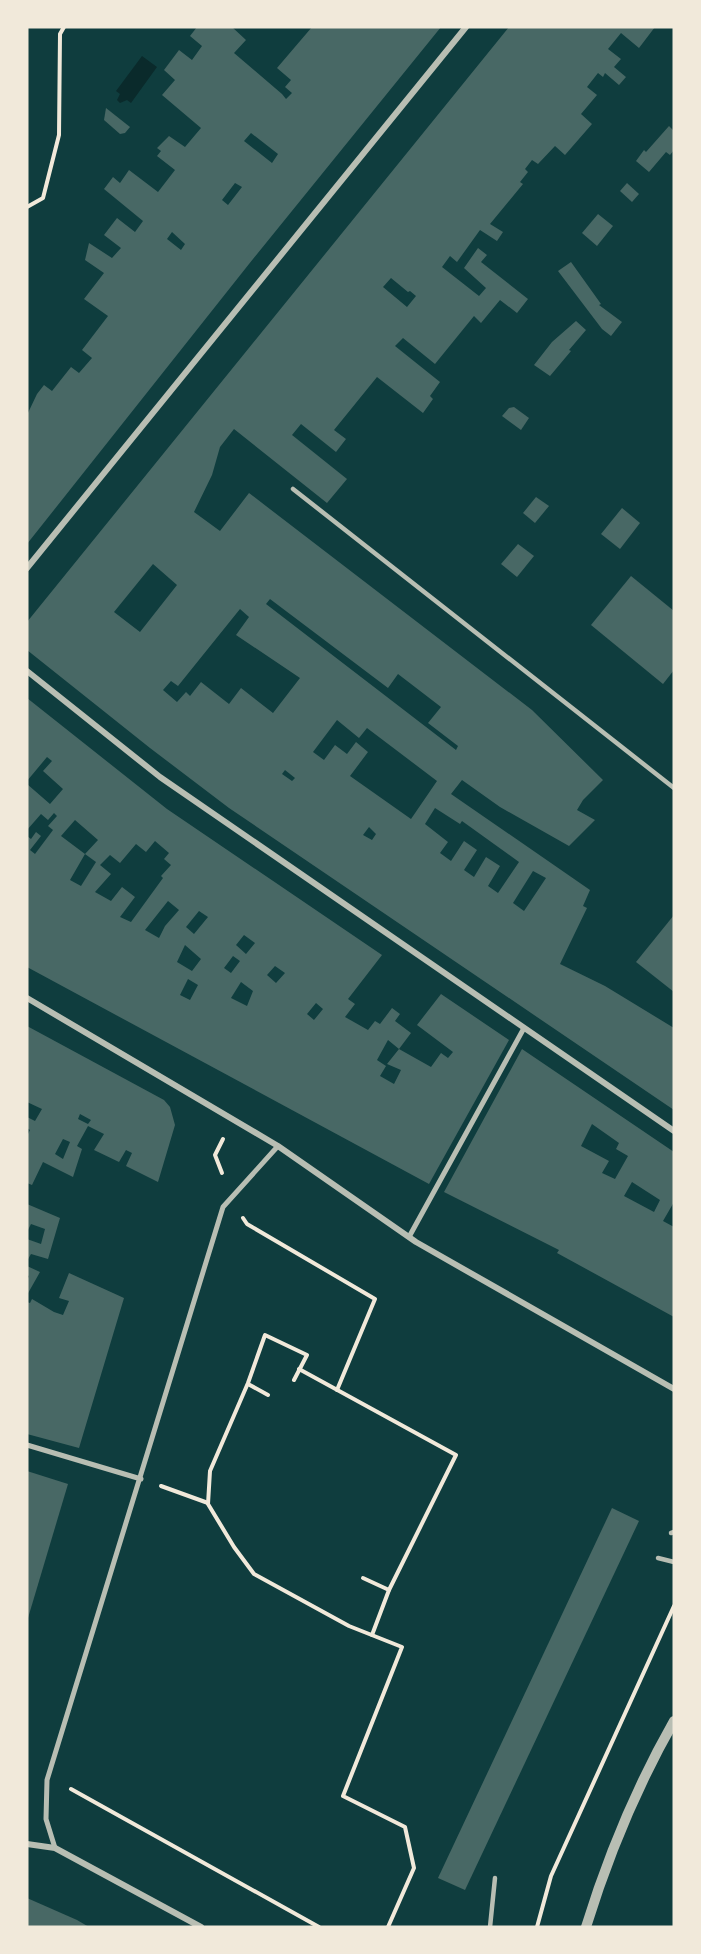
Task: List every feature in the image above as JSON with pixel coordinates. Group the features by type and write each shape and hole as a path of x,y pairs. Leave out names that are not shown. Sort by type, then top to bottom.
{"street":[{"path":"27,568 466,27"},
{"path":"27,671 160,777 674,1131"},
{"path":"27,998 278,1146 409,1237 674,1389"},
{"path":"409,1237 524,1028"},
{"path":"55,1848 45,1819 49,1777 224,1207 278,1146"},
{"path":"27,1445 141,1479"},
{"path":"586,1927 599,1884 643,1778 674,1721"},
{"path":"27,1844 55,1848 201,1927"}],"lane":[{"path":"292,489 674,788"},
{"path":"658,1558 674,1562"},
{"path":"490,1927 495,1878"}],"path":[{"path":"27,207 43,198 59,135 60,34 64,27"},
{"path":"232,1119 215,1155 232,1198 247,1224 375,1299 337,1390"},
{"path":"294,1380 307,1355 265,1335 248,1383 210,1471 208,1503 234,1547 254,1574 349,1626 402,1647 343,1796 405,1827 414,1868 388,1927"},
{"path":"299,1369 456,1455 389,1590 372,1635"},
{"path":"248,1383 268,1395"},
{"path":"141,1479 208,1503"},
{"path":"363,1578 389,1590"},
{"path":"537,1927 551,1876 674,1606"},
{"path":"49,1777 319,1927"}],"water":[{"path":"142,56 157,67 131,103 127,100 120,103 117,100 120,94 116,91"}],"building":[{"path":"197,27 232,27 246,40 234,53 286,99 292,93 285,87 291,80 277,68 312,27 441,27 27,544 27,415 44,385 52,391 71,367 79,373 92,358 82,350 108,316 84,299 104,273 85,260 89,243 112,258 121,248 104,235 117,218 135,232 143,221 104,189 113,177 120,183 129,170 158,192 175,170 157,156 161,151 157,148 169,136 185,147 201,128 162,95 175,80 164,70 179,50 192,60 202,46 190,36","holes":["251,133 278,154 272,163 244,141","235,183 242,187 228,205 222,200","172,232 185,244 181,250 167,239"]},
{"path":"509,27 655,27 639,48 621,33 608,49 621,59 614,67 626,77 619,85 605,73 603,77 598,73 587,87 597,95 581,114 592,124 565,155 555,146 538,164 532,160 525,169 528,172 520,182 523,184 490,224 503,232 497,241 480,230 457,262 450,256 442,267 479,296 486,288 464,268 478,248 487,255 481,262 528,299 517,313 500,300 481,323 474,316 435,364 403,338 395,346 440,382 430,396 433,399 423,413 377,377 334,430 346,439 336,452 301,424 292,435 347,479 327,503 234,429 220,447 212,475 194,512 220,531 249,493 532,710 603,780 583,800 577,810 595,820 569,846 500,807 462,780 451,794 590,890 583,906 587,908 560,964 605,986 674,1028 674,1110 229,808 27,650 27,622","holes":["391,278 416,296 407,307 383,287","153,564 177,585 140,632 114,612","270,599 388,688 398,674 441,707 428,723 458,746 456,750 266,604","240,609 249,617 236,635 300,678 273,713 241,688 229,704 201,682 190,696 186,692 177,702 163,690 171,681 178,686","337,720 359,738 367,728 437,781 411,819 350,776 368,752 356,742 347,754 335,745 324,760 313,752","285,770 295,778 292,781 282,774","435,808 460,824 462,821 519,862 498,893 488,886 500,866 486,857 474,877 464,870 477,850 464,841 451,861 440,853 448,842 425,824","369,827 376,834 372,840 363,835","533,871 546,878 524,911 513,903"]},
{"path":"106,108 130,127 125,133 120,134 104,120"},
{"path":"669,126 674,131 674,150 670,155 666,152 649,172 636,161"},
{"path":"627,183 639,194 632,202 620,191"},
{"path":"598,214 613,226 597,246 582,233"},
{"path":"571,262 601,304 599,305 622,322 611,336 602,329 558,271"},
{"path":"576,321 586,330 550,376 534,365 552,342"},
{"path":"514,407 529,418 521,430 502,416 509,408"},
{"path":"536,497 549,506 535,523 523,513"},
{"path":"622,508 640,523 620,549 601,534"},
{"path":"518,544 534,556 517,577 501,564"},
{"path":"631,576 674,611 674,670 663,684 591,625"},
{"path":"27,698 167,809 382,955 348,999 355,1004 345,1017 368,1030 375,1021 380,1024 392,1008 400,1014 395,1021 411,1033 399,1049 431,1067 441,1053 448,1058 453,1052 417,1025 441,994 509,1040 429,1184 27,967 27,836 31,839 36,832 41,836 30,850 35,854 53,830 48,826 57,816 54,813 48,820 41,814 27,830 27,784 50,804 63,789 43,771 52,761 47,757 27,781","holes":["75,820 98,840 85,854 61,836","155,841 169,853 164,859 171,865 161,876 163,878 131,922 120,917 135,897 122,887 111,901 95,892 111,874 100,865 110,855 120,863 136,844 146,852","85,854 96,862 81,886 70,880","168,901 179,910 165,926 159,938 145,930","199,911 208,917 194,934 186,927","244,935 255,943 246,954 236,945","185,945 201,959 192,971 177,962","233,956 240,961 231,973 224,968","275,966 285,973 276,983 267,975","188,979 198,985 190,1000 180,995","241,982 253,991 247,1006 231,998","316,1003 323,1009 314,1020 307,1014","388,1040 399,1049 387,1064 401,1070 394,1084 380,1076 386,1066 377,1060"]},
{"path":"674,915 674,992 636,962"},
{"path":"27,1026 164,1100 170,1107 175,1125 158,1182 126,1166 132,1153 126,1150 119,1162 94,1150 104,1134 88,1126 77,1146 82,1149 73,1177 43,1162 32,1185 27,1183 27,1136 30,1130 27,1128 27,1117 35,1121 42,1109 27,1102","holes":["80,1114 91,1120 88,1124 78,1119","63,1139 70,1142 63,1159 55,1154"]},
{"path":"522,1049 674,1152 674,1202 663,1221 674,1227 674,1317 557,1253 559,1250 444,1192","holes":["592,1124 619,1143 616,1149 628,1156 615,1179 602,1173 609,1161 581,1146","632,1182 660,1200 654,1212 624,1196"]},
{"path":"27,1204 60,1218 48,1259 31,1254 27,1261 27,1239 41,1244 45,1229 31,1224 27,1232"},
{"path":"27,1266 40,1272 27,1295 29,1276"},
{"path":"69,1273 124,1298 79,1448 27,1434 27,1302 30,1303 32,1299 63,1315 69,1301 59,1298"},
{"path":"27,1471 68,1484 28,1618 27,1618"},
{"path":"612,1508 639,1521 465,1890 438,1878"},
{"path":"27,1898 77,1920 89,1927 27,1927"}]}
